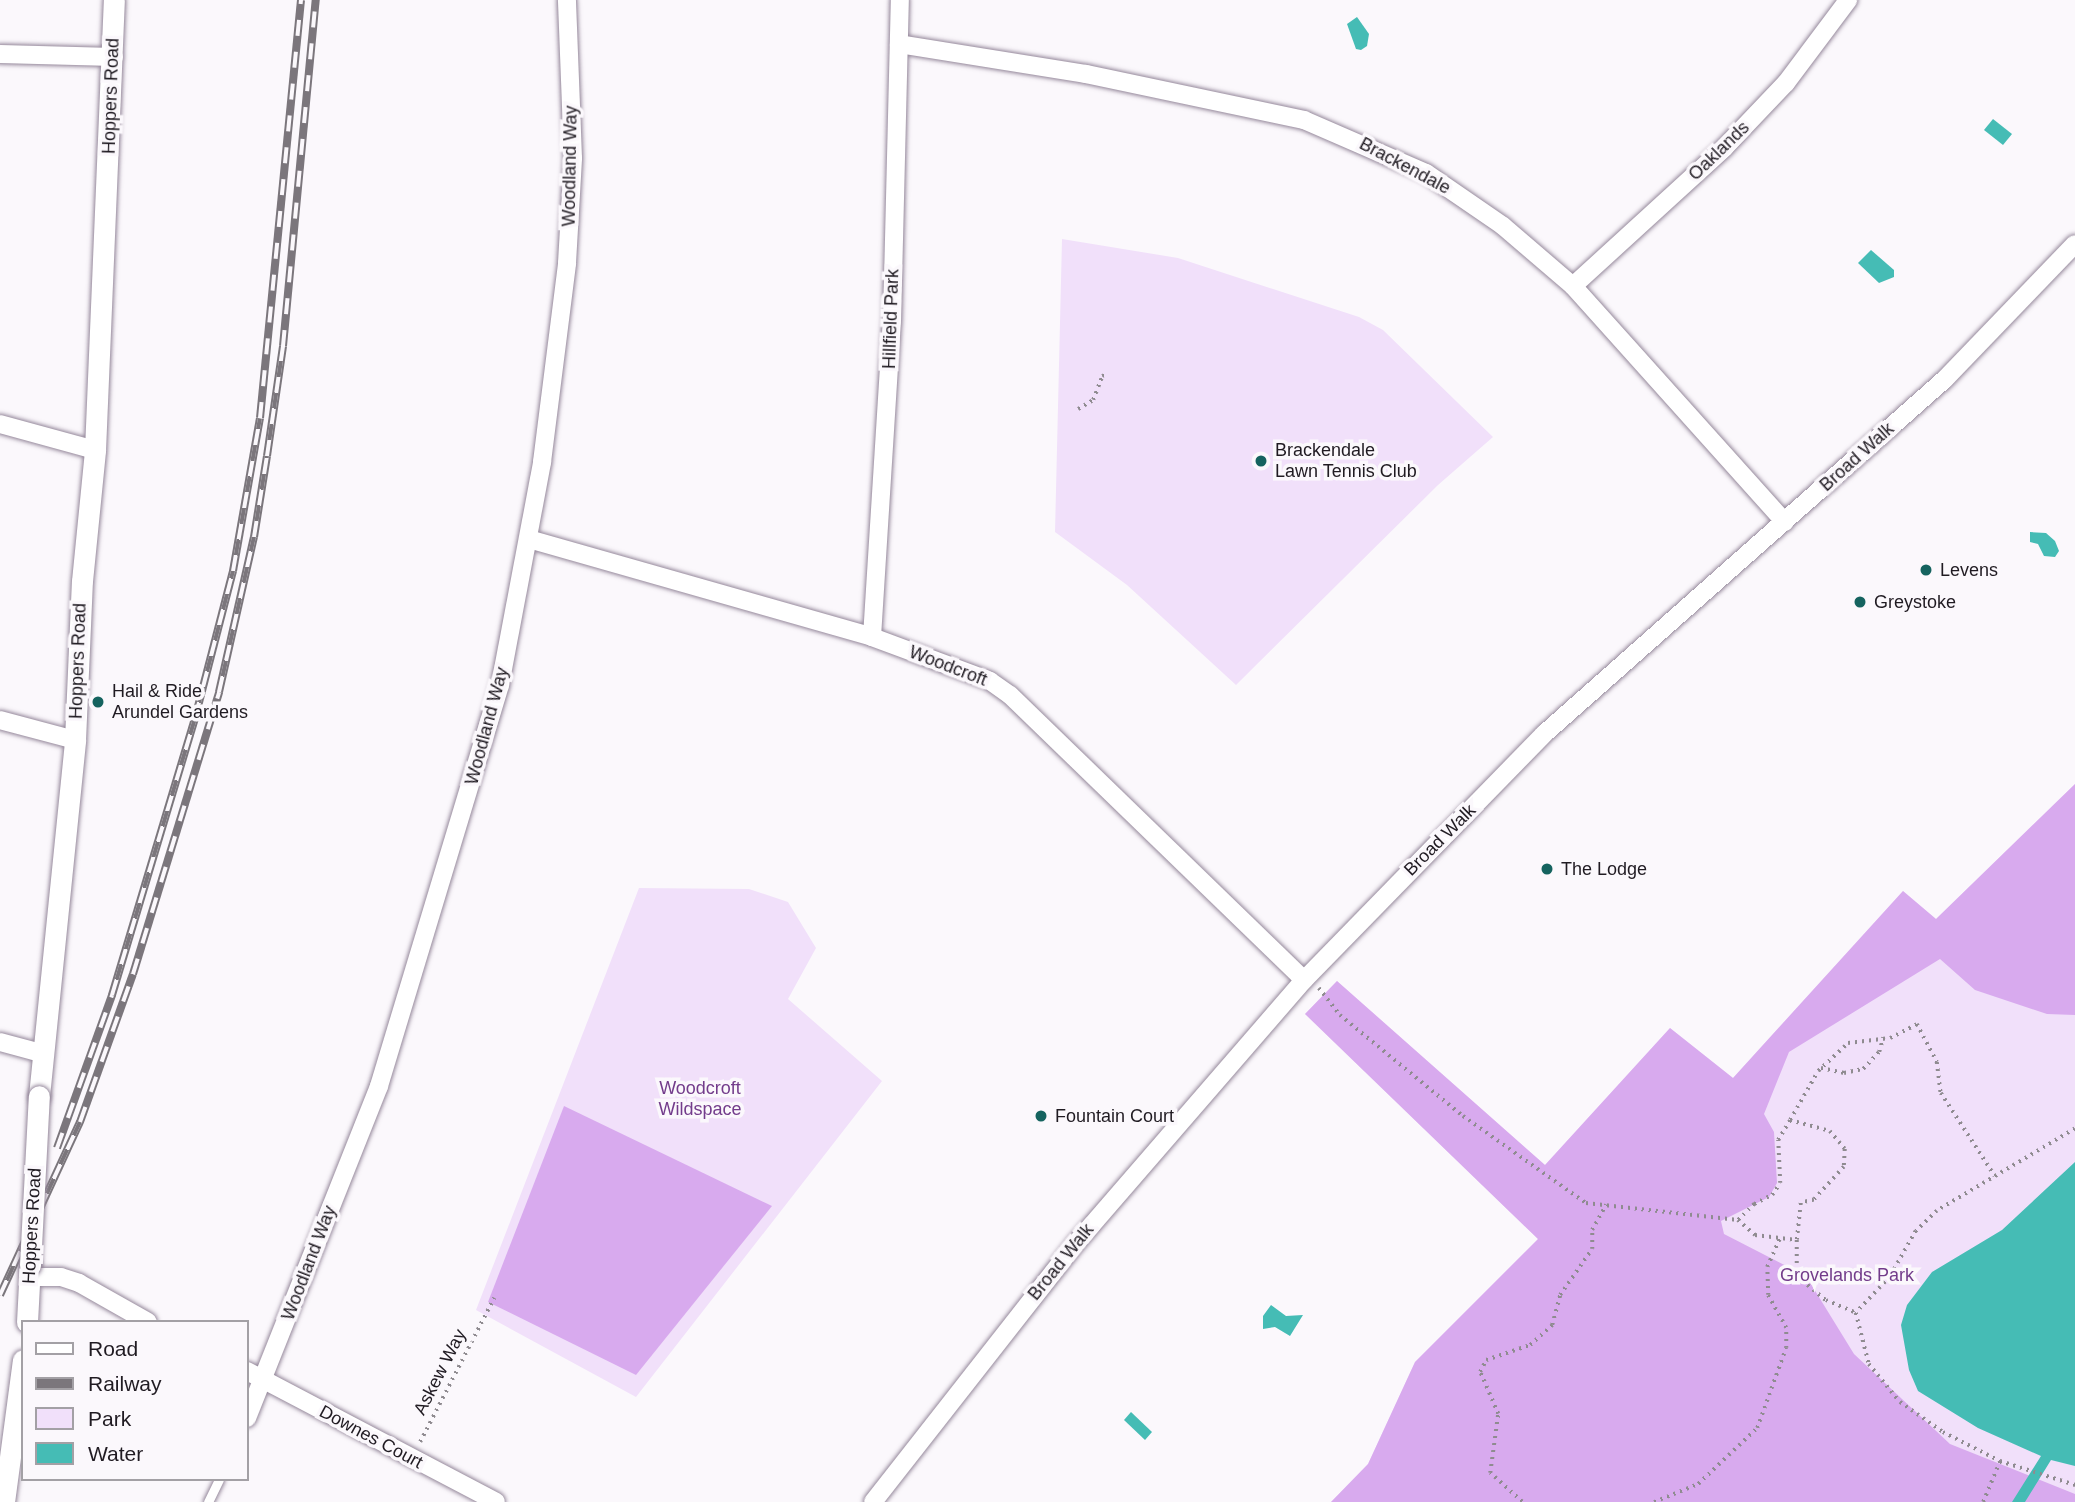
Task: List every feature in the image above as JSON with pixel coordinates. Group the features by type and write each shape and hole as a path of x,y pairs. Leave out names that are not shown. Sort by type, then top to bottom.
{"street":[{"name":"Hoppers Road","path":"27,1320 41,1053 75,740 82,581 95,450 114,57 114,0"},
{"name":"Woodland Way","path":"248,1416 379,1086 500,685 529,539 568,263 573,158 567,0"},
{"name":"Hillfield Park","path":"872,637 891,321 900,0"},
{"name":"Oaklands","path":"1573,286 1724,148 1787,83 1848,0"},
{"name":"Brackendale","path":"898,44 1086,74 1304,120 1426,173 1503,226 1573,286 1784,522"},
{"path":"0,54 114,57"},
{"name":"Broad Walk","path":"873,1502 1077,1242 1307,978 1544,734 1945,379 2075,244"},
{"path":"0,424 95,450"},
{"name":"Woodcroft","path":"529,539 872,637 990,681 1010,695 1307,978"},
{"path":"0,720 75,740"},
{"path":"0,1042 41,1053"},
{"path":"30,1271 79,1283 144,1320"},
{"name":"Downes Court","path":"248,1371 496,1502"},
{"path":"4,1502 21,1375"}],"lane":[{"path":"208,1502 218,1481"}],"path":[{"path":"1078,410 1093,400 1102,376 1107,374"},
{"path":"1307,978 1339,1015 1463,1116 1586,1203 1738,1220 1755,1235 1797,1240"},
{"path":"1738,1220 1754,1204 1772,1195 1780,1183 1778,1140 1821,1068 1855,1040 1883,1038 1919,1025 1937,1062 1941,1093 1995,1177"},
{"path":"1821,1068 1844,1073 1863,1069 1879,1052 1883,1038"},
{"path":"1790,1121 1834,1134 1846,1158 1839,1175 1821,1188 1814,1200 1801,1203 1797,1276 1826,1300 1856,1313"},
{"path":"1856,1313 1890,1277 1916,1231 1953,1200 2075,1129"},
{"path":"1522,1502 1490,1473 1499,1414 1480,1372 1486,1360 1530,1345 1552,1325 1560,1295 1592,1249 1591,1230 1606,1206"},
{"path":"1654,1502 1698,1484 1757,1428 1786,1348 1786,1328 1768,1286 1767,1267 1780,1238"},
{"name":"Askew Way","path":"411,1459 494,1298"},
{"path":"1856,1313 1869,1364 1884,1388 1934,1427 2000,1461 2049,1480 2075,1485"},
{"path":"1983,1502 2000,1461"}],"green space":[{"name":"Brackendale Lawn Tennis Club","path":"1062,239 1178,258 1359,317 1383,330 1493,437 1438,485 1236,685 1127,585 1055,532"},
{"name":"Grovelands Park","path":"2075,784 2075,1502 1331,1502 1368,1464 1415,1362 1538,1239 1305,1014 1337,981 1545,1165 1670,1028 1733,1078 1903,891 1936,919"},
{"name":"Woodcroft Wildspace","path":"639,888 749,889 788,902 816,948 788,999 882,1081 636,1397 476,1310"}],"shaded area":[{"name":"Grovelands Park","path":"2075,784 2075,1015 2047,1014 1975,990 1940,959 1789,1052 1764,1114 1774,1132 1777,1183 1769,1197 1721,1221 1724,1234 1806,1276 1854,1354 1950,1444 2075,1494 2075,1502 1331,1502 1368,1464 1415,1362 1538,1239 1305,1014 1337,981 1545,1165 1670,1028 1733,1078 1903,891 1936,919"},
{"path":"564,1106 772,1206 636,1375 488,1302"}],"water":[{"path":"1357,17 1369,34 1367,46 1361,50 1356,49 1347,24"},
{"path":"1993,119 2012,134 2003,145 1984,130"},
{"path":"1871,250 1894,270 1894,277 1879,283 1858,263"},
{"path":"2030,532 2046,533 2055,541 2059,551 2055,557 2044,556 2038,544 2030,542"},
{"path":"2075,1162 2075,1466 2051,1460 2025,1502 2012,1502 2041,1456 1978,1428 1918,1391 1909,1370 1901,1325 1907,1305 1932,1272 2002,1230"},
{"path":"1271,1305 1286,1316 1303,1315 1290,1336 1275,1327 1263,1329 1263,1316"},
{"path":"1131,1412 1152,1432 1145,1440 1124,1420"}],"railway":[{"path":"57,1148 112,995 195,718 233,571 260,418 301,0"},
{"path":"0,1295 80,1122 133,974 219,692 254,537 283,346 316,0"}],"place":[{"name":"Brackendale Lawn Tennis Club","path":"1261,461"},
{"name":"Levens","path":"1926,570"},
{"name":"Greystoke","path":"1860,602"},
{"name":"Hail & Ride Arundel Gardens","path":"98,702"},
{"name":"The Lodge","path":"1547,869"},
{"name":"Fountain Court","path":"1041,1116"}]}
